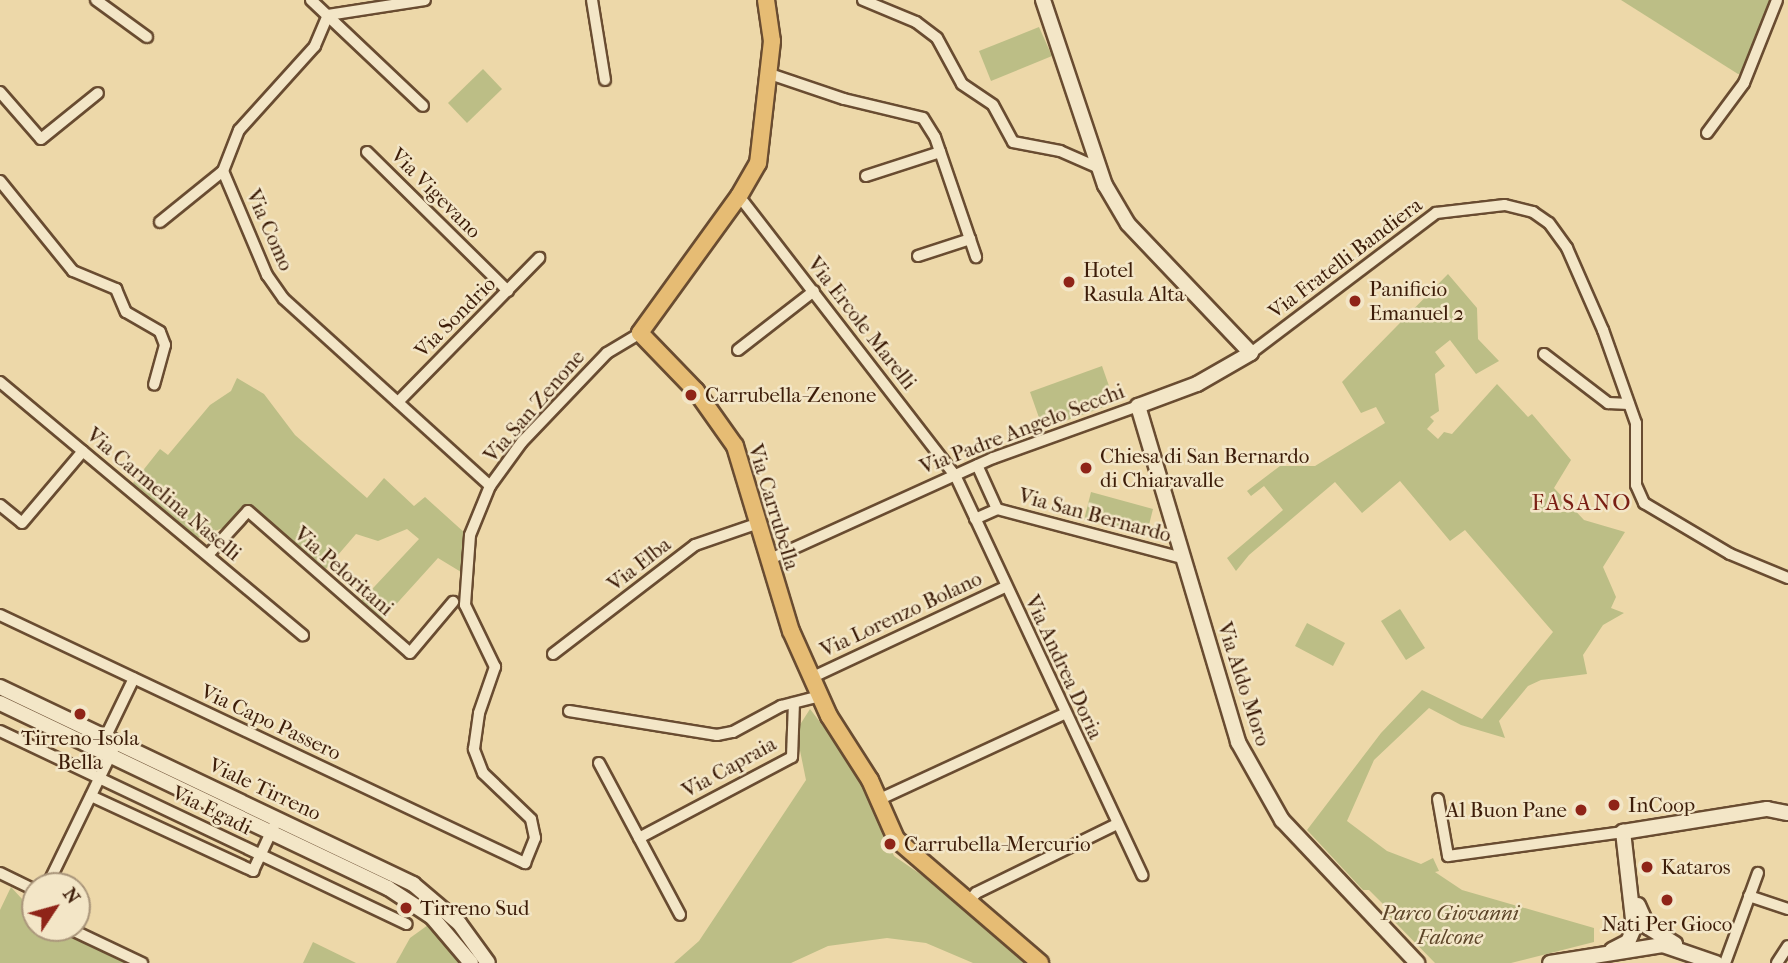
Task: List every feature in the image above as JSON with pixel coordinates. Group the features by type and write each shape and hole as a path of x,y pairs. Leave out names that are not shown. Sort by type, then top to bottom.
{"main road":[{"path":"640,333 739,196 758,163 772,41 766,0"},
{"name":"Via Carrubella","path":"640,333 721,422 743,466 788,624 820,696 880,799 904,850 1040,963"}],"street":[{"path":"96,0 147,37"},
{"path":"311,0 423,106"},
{"path":"328,15 425,0"},
{"path":"592,0 606,80"},
{"path":"863,0 916,22 937,38 962,84 993,105 1013,142 1059,151 1099,168"},
{"path":"1043,0 1099,168 1134,233 1251,353"},
{"path":"1707,134 1744,83 1777,0"},
{"name":"Via Como","path":"328,15 315,46 239,130 223,171 276,289 490,486"},
{"path":"770,74 844,99 923,118 940,152 975,257"},
{"path":"0,92 41,139 98,93"},
{"name":"Via Vigevano","path":"367,152 508,291"},
{"path":"866,176 940,152"},
{"path":"160,222 223,171"},
{"path":"0,181 73,271 116,289 127,312 160,332 165,345 154,385"},
{"name":"Via Ercole Marelli","path":"739,196 955,475"},
{"name":"Via Fratelli Bandiera","path":"1251,353 1423,220 1451,209 1514,206 1549,223 1567,248 1629,404 1638,438 1636,485 1644,503 1730,554 1788,578"},
{"path":"918,256 970,239"},
{"name":"Via Sondrio","path":"398,402 540,258"},
{"path":"738,349 814,291"},
{"name":"Via San Zenone","path":"525,863 535,838 531,819 484,773 474,749 479,713 495,667 465,605 464,589 470,536 490,486 576,382 622,340 640,333"},
{"name":"Via Padre Angelo Secchi","path":"768,560 976,465 1197,384 1251,353"},
{"path":"1544,354 1608,403 1629,404"},
{"name":"Via Carmelina Naselli","path":"0,382 303,635"},
{"name":"Via Aldo Moro","path":"1139,406 1238,742 1257,782 1300,843 1417,963"},
{"path":"0,505 22,523 83,452"},
{"path":"975,519 997,509 976,465"},
{"name":"Via Andrea Doria","path":"955,475 1064,714 1142,875"},
{"name":"Via San Bernardo","path":"997,509 1183,558"},
{"name":"Via Peloritani","path":"208,555 248,511 410,653 453,602"},
{"name":"Via Elba","path":"553,654 695,545 759,523"},
{"name":"Via Lorenzo Bolano","path":"813,677 1005,587"},
{"name":"Via Capo Passero","path":"0,615 525,863"},
{"path":"54,872 110,756 111,739 134,678"},
{"name":"Viale Tirreno","path":"0,687 413,884 459,923 488,963"},
{"path":"569,711 717,735 733,733 794,703 820,696"},
{"name":"Viale Tirreno","path":"0,703 407,898 444,928 471,963"},
{"name":"Via Capraia","path":"639,838 792,757 794,703"},
{"path":"880,799 1064,714"},
{"name":"Via Egadi","path":"0,731 407,924"},
{"path":"599,763 680,915"},
{"path":"91,796 253,871 277,818"},
{"path":"1438,799 1448,856 1767,810 1788,813"},
{"path":"1767,810 1788,824"},
{"path":"968,902 976,893 1118,824"},
{"path":"1612,950 1634,934 1632,887 1623,832"},
{"path":"0,873 21,883"},
{"path":"1725,963 1758,873"},
{"path":"1632,887 1648,928 1681,948 1716,963"},
{"path":"1749,896 1788,909"},
{"path":"91,939 142,963"},
{"path":"1550,963 1612,950 1663,945 1681,948"},
{"path":"1777,963 1788,946"}],"green space":[{"path":"1621,0 1771,0 1743,73 1738,74"},
{"path":"1039,27 1052,56 991,81 979,51"},
{"path":"483,69 502,89 467,123 448,103"},
{"name":"Parco Giovanni Falcone","path":"1448,274 1477,308 1478,339 1499,361 1476,374 1450,340 1435,352 1445,366 1435,374 1439,411 1430,417 1434,421 1427,429 1438,439 1444,432 1452,434 1497,384 1528,417 1532,414 1571,460 1554,488 1584,520 1625,532 1603,567 1616,597 1611,608 1624,613 1603,625 1583,655 1587,674 1541,680 1528,686 1499,721 1505,738 1461,725 1429,708 1374,760 1347,821 1387,851 1421,864 1433,858 1439,871 1435,872 1462,890 1594,928 1594,942 1511,963 1435,963 1389,916 1388,909 1369,890 1363,890 1307,830 1381,733 1422,690 1482,719 1553,632 1465,530 1450,541 1400,481 1362,513 1335,482 1249,555 1236,571 1227,558 1283,510 1264,486 1251,496 1247,491 1280,466 1315,466 1385,423 1376,407 1361,413 1342,382"},
{"path":"1102,366 1115,403 1043,429 1030,392"},
{"path":"237,378 264,394 295,435 367,498 384,478 414,506 425,497 466,534 461,572 438,558 381,621 360,602 419,539 407,529 378,541 356,534 325,570 251,504 246,504 225,527 198,538 133,483 160,449 168,455 210,405 231,391"},
{"path":"1091,492 1153,509 1146,537 1084,520"},
{"path":"1400,609 1425,648 1406,660 1381,621"},
{"path":"1307,623 1345,643 1333,666 1295,646"},
{"path":"810,709 860,774 894,856 929,880 1027,963 973,963 926,943 887,938 828,946 791,963 674,963 699,941 806,780 796,731"},
{"path":"11,887 21,898 21,942 83,942 126,963 0,963 0,910"},
{"path":"428,925 460,963 396,963 410,938"},
{"path":"313,942 356,963 303,963"}],"place":[{"name":"Hotel Rasula Alta","path":"1069,282"},
{"name":"Panificio Emanuel 2","path":"1355,301"},
{"name":"Carrubella-Zenone","path":"691,395"},
{"name":"Chiesa di San Bernardo di Chiaravalle","path":"1086,468"},
{"name":"Tirreno-Isola Bella","path":"80,714"},
{"name":"InCoop","path":"1614,805"},
{"name":"Al Buon Pane","path":"1581,810"},
{"name":"Carrubella-Mercurio","path":"890,844"},
{"name":"Kataros","path":"1647,867"},
{"name":"Nati Per Gioco","path":"1667,900"},
{"name":"Tirreno Sud","path":"406,908"}],"district":[{"name":"FASANO","path":"1582,503"}]}
